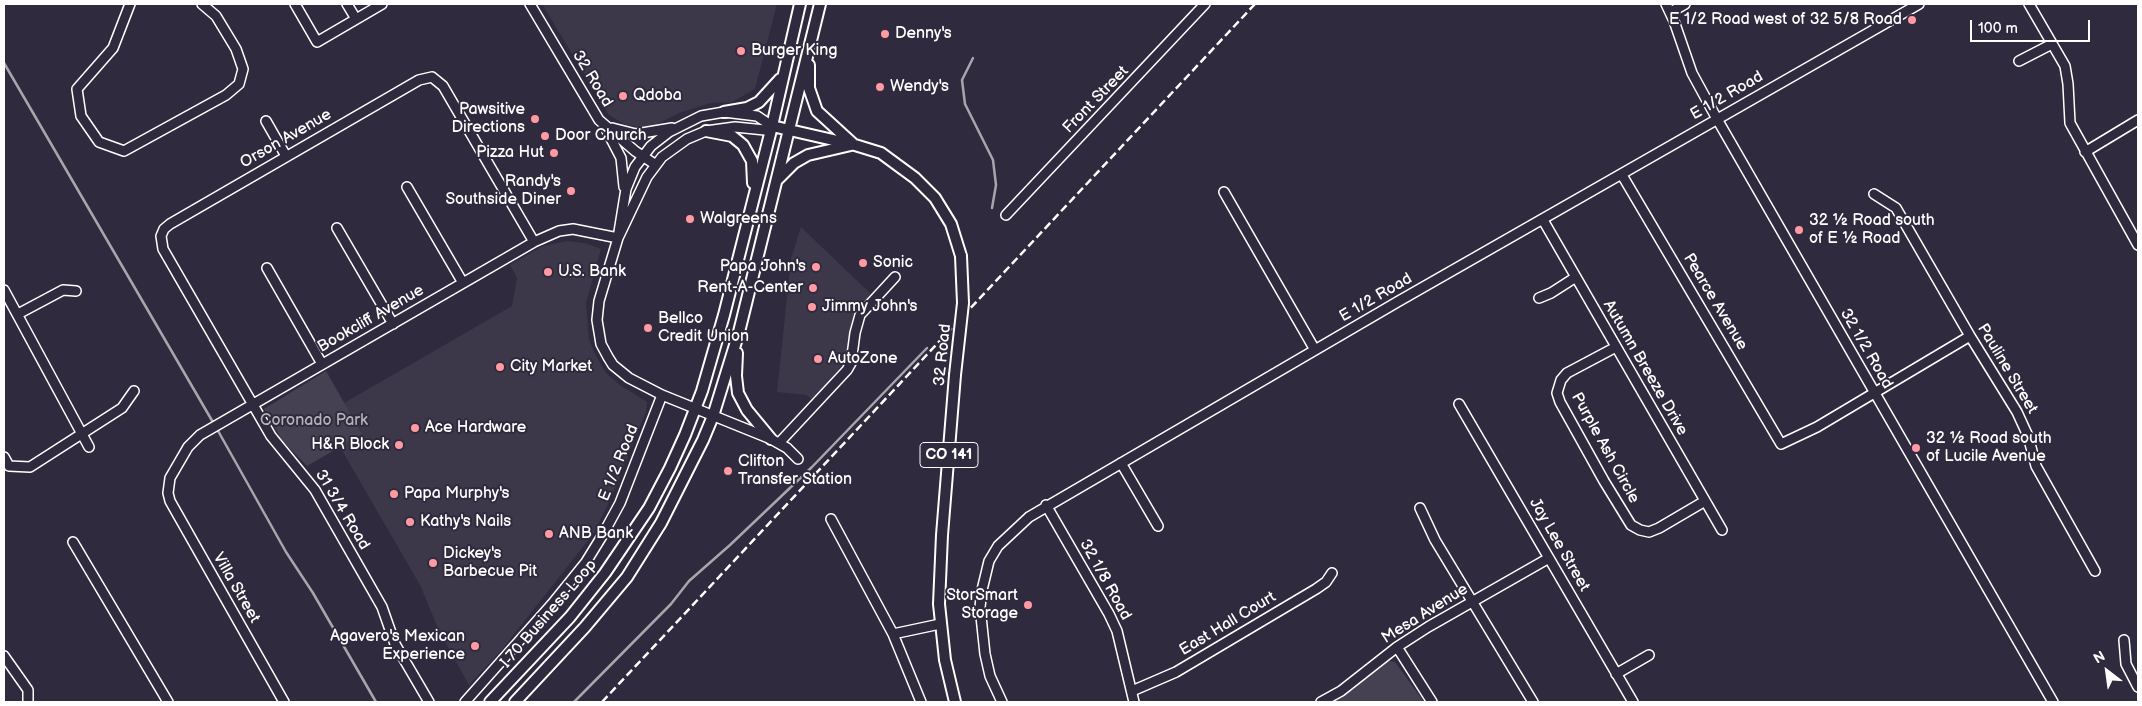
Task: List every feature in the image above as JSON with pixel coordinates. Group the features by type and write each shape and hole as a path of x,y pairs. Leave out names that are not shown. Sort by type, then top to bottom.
{"main road":[{"name":"I 70 Business Loop","path":"490,702 570,617 627,544 670,468 696,409 724,315 772,126 800,4"},
{"name":"I 70 Business Loop","path":"516,702 585,627 636,564 677,494 713,416 739,332 820,4"},
{"path":"810,39 809,88 813,104 821,117 855,145"},
{"path":"724,112 747,108 759,102 782,76"},
{"name":"32 Road","path":"772,126 855,145 881,153 926,188 951,224 960,256 964,303 955,375 940,562 940,624 946,666 955,702"},
{"path":"706,131 732,136 747,150 753,168 751,206"},
{"path":"777,180 794,163 808,155 855,145"},
{"path":"739,332 736,364 738,393 747,410 775,441"}],"street":[{"path":"130,4 113,48 77,90 81,116 99,142 124,151 226,95 238,84 243,69 236,49 216,16 202,4"},
{"path":"295,4 317,42 382,4"},
{"path":"347,4 356,19"},
{"name":"32 Road","path":"530,4 587,102 605,126 656,165"},
{"name":"Front Street","path":"1006,215 1205,4"},
{"path":"1669,8 1686,4"},
{"name":"E 1/2 Road","path":"1002,702 990,676 985,654 980,607 984,575 998,546 1007,535 1028,517 1315,350 1919,4"},
{"path":"2029,4 2065,66 2070,123 2138,246"},
{"name":"32 1/2 Road","path":"1669,8 1692,73 1717,119 2053,702"},
{"path":"2019,61 2052,44"},
{"name":"Orson Avenue","path":"161,236 170,224 419,80 432,77 443,86 534,242"},
{"name":"32 Road","path":"618,238 623,201 629,179 643,156 660,138 701,116 724,112 757,116 772,126 765,130 735,127 706,131 679,144 656,165 641,189 618,238 599,301 598,333 604,351 613,365 629,378 662,395 775,441 798,459"},
{"path":"2085,152 2138,120"},
{"path":"266,121 286,156"},
{"path":"605,126 636,134 680,126"},
{"path":"605,126 621,158 624,174 623,201"},
{"name":"Pearce Avenue","path":"1622,175 1781,444 1817,426 1874,393"},
{"path":"407,187 463,284"},
{"path":"1224,192 1315,350"},
{"name":"Pauline Street","path":"1874,194 1896,208 1970,336 2017,412 2028,436 2036,466 2095,571"},
{"name":"Autumn Breeze Drive","path":"1543,220 1722,530"},
{"path":"337,228 393,324"},
{"name":"Bookcliff Avenue","path":"169,486 170,478 192,441 252,404 534,242 558,231 573,229 618,238"},
{"name":"31 3/4 Road","path":"161,236 163,248 252,404 281,450 299,468 315,490 382,607 395,644 429,702"},
{"path":"267,268 322,364"},
{"path":"775,441 847,370 851,363 855,333 860,316 895,277"},
{"path":"1539,298 1551,293 1576,277"},
{"path":"4,290 89,447"},
{"path":"18,314 63,290 76,291"},
{"path":"1874,393 1970,336"},
{"name":"Purple Ash Circle","path":"1616,348 1567,373 1561,380 1557,393 1560,402 1604,481 1631,525 1649,532 1705,501"},
{"path":"4,457 9,466 30,467 122,408 134,391"},
{"name":"E 1/2 Road","path":"465,702 552,604 586,562 602,536 627,485 662,395"},
{"name":"Jay Lee Street","path":"1459,404 1632,702"},
{"path":"1121,463 1158,526"},
{"name":"Villa Street","path":"169,486 170,501 173,509 284,702"},
{"name":"32 1/8 Road","path":"1046,505 1117,631 1134,702"},
{"path":"1420,508 1435,540 1533,702"},
{"path":"831,519 892,634 922,702"},
{"path":"73,542 168,702"},
{"name":"Mesa Avenue","path":"1321,702 1341,691 1397,647 1549,558"},
{"name":"East Hall Court","path":"1132,690 1176,672 1316,589 1326,582 1332,573"},
{"path":"892,634 940,624"},
{"path":"2124,640 2123,652 2126,664 2138,687"},
{"path":"1397,647 1432,702"},
{"path":"1616,674 1649,655"},
{"path":"4,656 28,690 28,702"}],"shaded area":[{"path":"542,4 777,4 755,89 732,102 711,103 679,113 656,125 643,128 626,125 609,115"},
{"path":"801,227 871,294 859,309 851,325 846,361 812,400 806,395 777,392 791,259"},
{"path":"567,241 585,243 601,249 586,303 589,339 606,373 620,385 647,402 646,412 610,500 594,533 500,652 469,685 440,633 420,585 340,447 362,434 344,403 512,306 517,278 510,265 543,246"}],"green space":[{"name":"Coronado Park","path":"326,371 362,434 307,466 282,440 264,409"},
{"path":"1389,661 1395,662 1424,702 1334,702"}],"waterway":[{"path":"973,58 962,80 965,104 993,160 996,185 992,208"},
{"path":"4,63 214,424"},
{"path":"574,702 671,604 689,581 812,467 927,348"},
{"path":"217,429 286,552 313,593 376,702"}],"railway":[{"path":"602,702 1255,4"}],"place":[{"name":"E 1/2 Road west of 32 5/8 Road","path":"1912,20"},
{"name":"Denny's","path":"885,34"},
{"name":"Burger King","path":"741,51"},
{"name":"Wendy's","path":"880,87"},
{"name":"Qdoba","path":"623,96"},
{"name":"Pawsitive Directions","path":"535,119"},
{"name":"Door Church","path":"545,136"},
{"name":"Pizza Hut","path":"554,153"},
{"name":"Randy's Southside Diner","path":"571,191"},
{"name":"Walgreens","path":"690,219"},
{"name":"32 ½ Road south of E ½ Road","path":"1799,230"},
{"name":"Sonic","path":"863,263"},
{"name":"Papa John's","path":"816,267"},
{"name":"U.S. Bank","path":"548,272"},
{"name":"Rent-A-Center","path":"813,288"},
{"name":"Jimmy John's","path":"812,307"},
{"name":"Bellco Credit Union","path":"648,328"},
{"name":"AutoZone","path":"818,359"},
{"name":"City Market","path":"500,367"},
{"name":"Ace Hardware","path":"415,428"},
{"name":"H&R Block","path":"399,445"},
{"name":"32 ½ Road south of Lucile Avenue","path":"1916,448"},
{"name":"Clifton Transfer Station","path":"728,471"},
{"name":"Papa Murphy's","path":"394,494"},
{"name":"Kathy's Nails","path":"410,522"},
{"name":"ANB Bank","path":"549,534"},
{"name":"Dickey's Barbecue Pit","path":"433,563"},
{"name":"StorSmart Storage","path":"1028,605"},
{"name":"Agavero's Mexican Experience","path":"475,646"}]}
